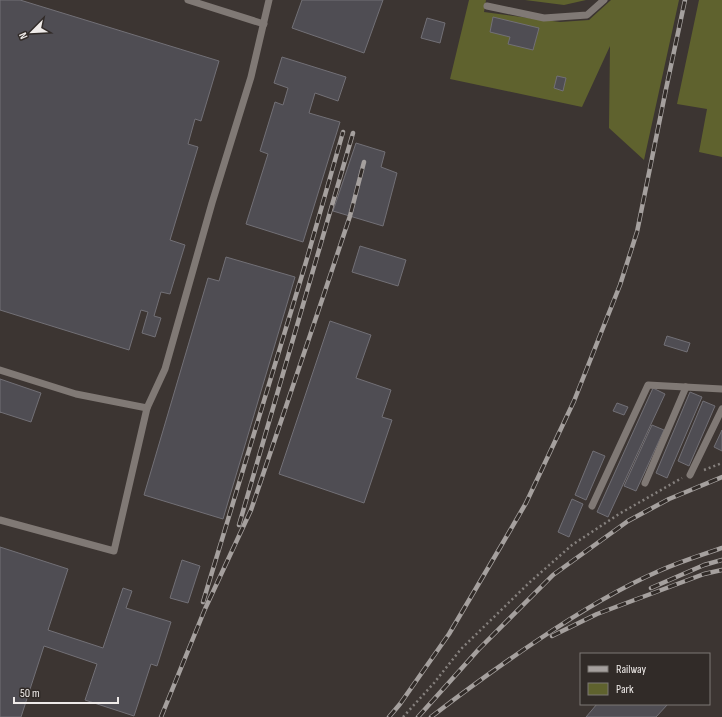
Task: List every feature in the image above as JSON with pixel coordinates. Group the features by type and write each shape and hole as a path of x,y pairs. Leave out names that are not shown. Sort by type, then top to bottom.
{"lane":[{"path":"188,0 264,24"},
{"path":"0,520 114,551 147,408 165,369 212,203 251,77 269,0"},
{"path":"487,6 544,18 587,15 604,0"},
{"path":"0,370 76,394 147,408"},
{"path":"592,506 648,385 722,389"},
{"path":"645,483 686,387"},
{"path":"690,475 722,409"}],"path":[{"path":"403,717 434,683 461,648 530,582 572,545 619,514 682,478 722,463"}],"green space":[{"path":"469,0 486,0 484,12 560,22 589,20 611,0 679,0 644,160 609,128 610,46 582,107 450,79"},
{"path":"525,0 586,0 564,5"},
{"path":"699,0 722,0 722,157 699,152 707,109 677,104"}],"building":[{"path":"0,0 20,0 219,61 201,121 195,119 188,144 198,147 170,240 185,245 170,294 161,292 154,316 161,318 155,337 142,333 148,312 141,310 129,350 0,310"},
{"path":"302,0 383,0 364,53 292,28"},
{"path":"493,17 539,28 533,50 508,44 510,37 490,32"},
{"path":"427,18 445,23 440,43 421,38"},
{"path":"282,57 346,77 338,101 315,93 309,113 340,122 303,242 246,224 268,154 260,151 275,102 283,105 288,88 274,83"},
{"path":"557,76 566,78 563,91 554,88"},
{"path":"356,143 385,152 381,167 397,173 383,226 333,211"},
{"path":"360,246 406,260 398,286 352,272"},
{"path":"226,257 295,277 223,519 144,495 208,278 219,281"},
{"path":"330,321 371,335 356,378 391,390 382,417 392,420 364,503 279,474"},
{"path":"667,336 690,343 687,352 664,345"},
{"path":"0,379 41,393 31,422 0,412"},
{"path":"653,388 665,394 608,517 597,512"},
{"path":"690,392 702,397 667,478 656,473"},
{"path":"703,401 715,406 689,466 678,461"},
{"path":"617,403 628,407 624,415 613,411"},
{"path":"652,425 664,430 636,491 624,486"},
{"path":"722,430 722,451 714,447"},
{"path":"593,451 605,456 586,500 575,495"},
{"path":"572,499 583,504 569,537 558,532"},
{"path":"0,547 68,569 48,630 103,648 123,588 132,591 126,608 171,622 157,666 151,664 134,716 85,700 97,664 44,646 21,717 0,717"},
{"path":"182,560 200,566 188,603 170,598"},
{"path":"596,705 667,705 656,717 586,717"}],"railway":[{"path":"389,717 400,704 449,634 501,546 526,503 574,401 620,285 637,232 685,0"},
{"path":"203,602 306,262 343,132"},
{"path":"239,525 353,133"},
{"path":"161,717 205,609 251,510 350,216 364,162"},
{"path":"418,717 479,649 553,575 628,521 669,499 722,477"},
{"path":"431,717 482,679 565,622 643,578 722,548"},
{"path":"651,588 704,565 722,560"},
{"path":"552,636 597,614 704,574 722,570"}]}
